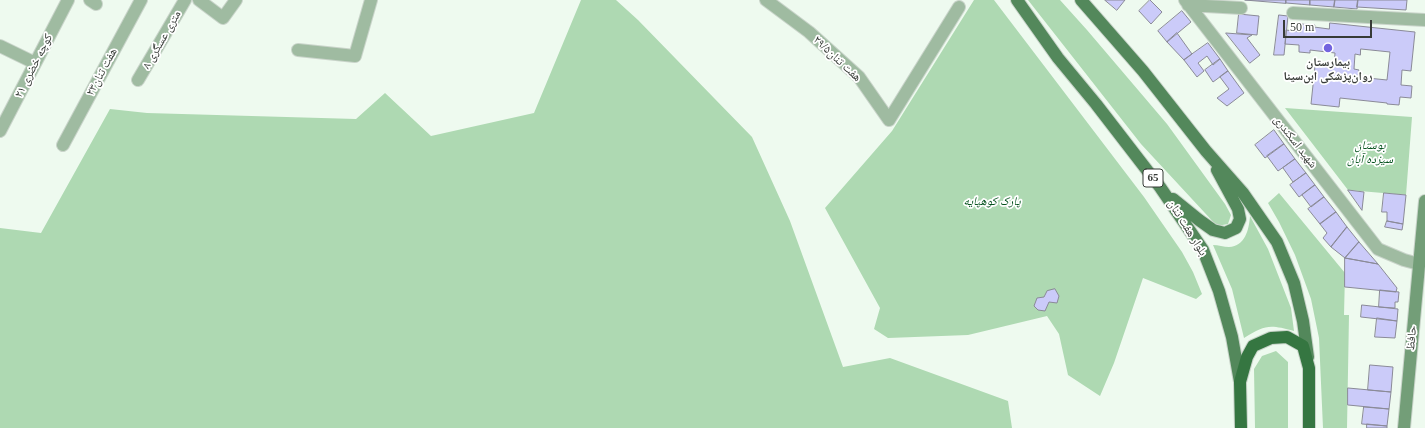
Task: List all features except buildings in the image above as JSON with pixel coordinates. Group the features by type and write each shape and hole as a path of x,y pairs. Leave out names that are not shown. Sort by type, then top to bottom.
{"highway":[{"name":"65","path":"1241,428 1240,382 1247,357 1253,346 1270,338 1287,337 1303,346 1309,368 1309,428"}],"main road":[{"name":"بلوار هفت تنان","path":"1017,0 1058,58 1096,104 1160,188 1203,250 1219,291 1232,337 1240,382"},
{"name":"65","path":"1081,0 1143,71 1206,151 1243,192 1277,242 1294,283 1303,321 1309,368"},
{"path":"1160,188 1213,230 1225,233 1236,228 1240,219 1238,209 1206,151"},
{"name":"حافظ","path":"1404,428 1420,307 1419,264 1423,237 1425,201"}],"street":[{"name":"کوچه خضری ۲۱","path":"0,131 68,0"},
{"name":"هفت تنان۲۳","path":"63,145 141,0"},
{"name":"۸ متری عسگری","path":"138,80 185,0"},
{"path":"198,0 223,18 236,0"},
{"path":"298,50 355,56 371,0"},
{"name":"۲۹/۵هفت تنان","path":"766,0 809,32 859,77 889,120 959,7"},
{"path":"1186,2 1241,8"},
{"name":"شهید اسکندری","path":"1186,2 1378,249 1404,260 1419,264"},
{"path":"1293,13 1425,20"},
{"path":"0,46 35,63"}],"green space":[{"path":"581,0 616,0 638,20 752,137 790,221 843,367 890,358 1008,401 1012,428 0,428 0,228 41,233 110,109 147,113 356,119 385,93 431,136 534,113"},
{"name":"پارک کوهپایه","path":"974,0 994,0 1144,197 1182,252 1193,272 1202,294 1196,299 1143,278 1114,363 1100,396 1068,375 1059,334 1047,316 968,335 888,338 874,329 880,308 825,208 892,131"},
{"path":"1028,0 1060,0 1087,30 1167,124 1225,204 1231,215 1228,224 1217,226 1141,144"},
{"name":"بوستان سیزده آبان","path":"1285,108 1412,117 1406,195 1348,190"},
{"path":"1279,193 1345,273 1344,315 1349,315 1347,428 1323,428 1319,338 1311,299 1295,255 1268,203"},
{"path":"1250,216 1268,249 1291,308 1294,331 1279,327 1268,327 1257,330 1244,338 1232,289 1213,245 1229,247 1239,244 1249,227"},
{"path":"1276,351 1288,362 1288,428 1255,428 1254,369 1262,356"}],"place":[{"name":"بیمارستان روان‌پزشکی ابن‌سینا","path":"1328,48"}]}
